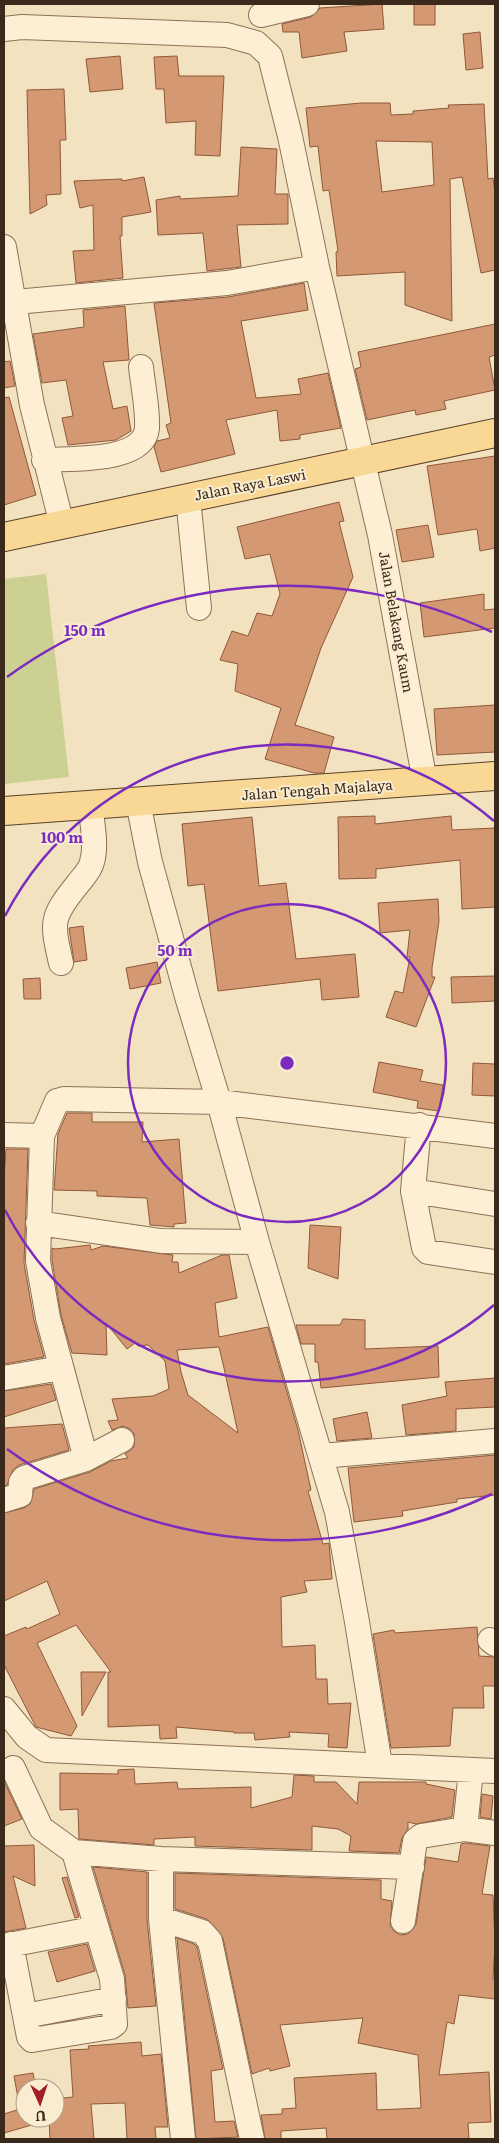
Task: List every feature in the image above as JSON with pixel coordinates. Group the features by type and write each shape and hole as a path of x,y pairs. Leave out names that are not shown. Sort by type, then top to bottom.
{"main road":[{"name":"Jalan Raya Laswi","path":"4,537 495,434"},
{"name":"Jalan Tengah Majalaya","path":"4,811 495,776"}],"street":[{"path":"4,29 22,27 227,35 256,43 259,9 307,4"},
{"name":"Jalan Belakang Kaum","path":"256,43 270,56 290,136 317,267 380,535 425,782"},
{"path":"4,247 32,405 44,460 62,525"},
{"path":"15,302 227,283 317,267"},
{"path":"44,460 117,454 137,447 143,442 147,429 141,367"},
{"path":"188,498 199,608"},
{"path":"138,802 150,862 188,1000 219,1102 257,1242 321,1456 340,1530 380,1765"},
{"path":"61,963 54,931 55,917 60,905 92,862 94,836 90,804"},
{"path":"86,1459 48,1318 38,1261 42,1136 57,1101 64,1099 219,1102 419,1125 495,1136"},
{"path":"419,1125 413,1191 425,1250 495,1262"},
{"path":"4,1134 42,1136"},
{"path":"413,1191 495,1204"},
{"path":"38,1223 161,1241 257,1242"},
{"path":"4,1378 62,1368"},
{"path":"4,1500 20,1495 21,1482 24,1478 86,1459 122,1440"},
{"path":"321,1456 495,1441"},
{"path":"4,1709 26,1737 46,1750"},
{"path":"412,1866 161,1858 74,1852 41,1828 8,1770 46,1750 495,1771"},
{"path":"465,1829 471,1770"},
{"path":"403,1921 412,1866 413,1847 417,1838 465,1829 495,1833"},
{"path":"74,1852 97,1928 112,1980 114,2000 25,2016 7,1945 97,1928"},
{"path":"161,1858 161,1919 184,2139"},
{"path":"161,1919 202,1932 210,1941 252,2139"}],"green space":[{"path":"46,574 69,777 4,784 4,579"}],"building":[{"path":"382,4 384,29 344,32 347,51 302,58 299,32 283,32 282,24 311,17 320,8"},
{"path":"414,4 435,4 435,25 414,25"},
{"path":"480,32 483,68 466,70 463,34"},
{"path":"120,56 123,89 90,92 86,59"},
{"path":"177,56 179,76 224,76 220,156 195,155 196,121 166,123 164,89 156,89 154,57"},
{"path":"64,89 66,140 60,140 61,194 46,195 47,205 30,214 27,90"},
{"path":"361,103 390,103 391,115 413,114 413,111 449,108 448,105 484,104 488,179 493,178 495,193 495,270 481,273 462,177 450,179 452,321 405,305 405,272 337,276 336,252 338,251 329,190 323,191 318,146 310,147 306,108","holes":["376,141 432,142 434,185 382,192"]},
{"path":"241,147 277,149 275,194 288,194 288,224 237,225 241,267 207,271 203,233 158,235 156,200 180,196 180,199 238,196"},
{"path":"144,177 151,212 122,217 122,236 120,236 123,278 76,283 73,251 94,250 93,205 80,208 74,181 122,179 122,181"},
{"path":"304,283 308,310 241,321 256,398 301,394 298,379 328,373 341,428 300,435 300,439 280,441 277,410 226,420 235,454 161,472 154,447 157,441 170,438 166,425 171,423 154,303 228,297"},
{"path":"125,306 129,360 103,362 113,409 127,406 131,431 116,440 68,445 62,418 73,416 66,380 42,383 33,334 84,327 83,310"},
{"path":"495,324 495,355 489,357 495,390 444,401 446,409 416,415 415,410 367,420 355,369 361,367 358,352"},
{"path":"10,361 15,386 4,388 4,362"},
{"path":"9,397 36,495 4,505 4,398"},
{"path":"495,456 495,548 480,551 477,529 438,535 427,466"},
{"path":"339,502 344,521 339,522 353,577 321,648 295,725 334,737 324,773 314,773 265,759 281,708 235,691 238,664 220,660 232,631 248,636 257,613 272,616 280,594 270,554 245,559 237,527"},
{"path":"428,525 434,557 402,562 396,530"},
{"path":"484,594 484,610 495,609 495,628 424,637 420,603"},
{"path":"495,705 495,752 437,755 434,709"},
{"path":"375,816 375,824 451,816 452,830 495,828 495,907 462,909 460,860 376,869 376,878 339,879 338,817"},
{"path":"252,817 259,886 286,883 296,959 355,954 359,997 322,1000 320,979 218,991 204,884 188,886 182,824"},
{"path":"438,899 439,921 432,968 432,977 435,977 416,1027 386,1017 395,991 403,993 410,957 407,957 410,930 380,933 378,903"},
{"path":"83,926 87,960 74,962 69,928"},
{"path":"157,962 161,983 130,989 126,968"},
{"path":"495,976 495,1001 452,1003 451,977"},
{"path":"40,978 41,999 24,999 23,979"},
{"path":"379,1062 423,1070 420,1081 443,1085 439,1111 417,1108 418,1101 373,1092"},
{"path":"473,1063 495,1064 495,1096 472,1095"},
{"path":"67,1113 92,1113 92,1122 143,1122 142,1142 179,1139 186,1223 174,1224 174,1227 150,1225 147,1198 97,1196 97,1191 54,1190 58,1134"},
{"path":"6,1149 28,1149 24,1263 34,1320 44,1357 4,1364 4,1179"},
{"path":"310,1225 341,1227 338,1279 308,1268"},
{"path":"90,1245 91,1250 103,1246 173,1255 172,1262 178,1262 179,1273 222,1255 229,1255 237,1298 215,1303 219,1337 268,1327 298,1430 311,1490 308,1491 323,1544 329,1543 332,1579 304,1581 307,1592 281,1597 282,1647 315,1645 316,1679 327,1679 328,1704 351,1703 347,1748 328,1747 329,1734 289,1732 290,1737 255,1740 254,1733 234,1733 176,1727 177,1738 160,1739 159,1725 108,1727 108,1672 111,1672 76,1625 37,1643 77,1726 71,1736 36,1727 4,1665 4,1636 26,1627 27,1629 60,1614 47,1581 4,1601 4,1513 24,1508 30,1504 34,1489 90,1472 111,1461 128,1458 125,1454 134,1447 134,1434 130,1429 123,1426 112,1430 108,1421 118,1420 112,1399 153,1396 169,1389 165,1361 148,1345 138,1346 135,1343 127,1349 106,1323 107,1355 72,1353 61,1315 52,1260 52,1248","holes":["219,1347 238,1433 188,1395 181,1372 177,1350"]},
{"path":"343,1319 365,1320 365,1349 438,1346 439,1377 321,1388 318,1362 315,1362 315,1344 301,1344 296,1325 340,1325"},
{"path":"495,1378 495,1407 456,1409 456,1431 406,1435 402,1405 447,1396 445,1382"},
{"path":"51,1384 56,1400 4,1417 4,1391"},
{"path":"367,1412 372,1438 337,1441 333,1419"},
{"path":"62,1424 69,1450 19,1465 13,1470 7,1485 4,1486 4,1428"},
{"path":"495,1455 495,1495 457,1499 457,1502 402,1511 403,1516 354,1522 348,1468"},
{"path":"477,1627 479,1656 495,1657 495,1686 483,1686 484,1708 453,1708 450,1746 391,1748 373,1634 394,1630 395,1633"},
{"path":"81,1672 106,1672 82,1716"},
{"path":"134,1769 135,1784 177,1782 178,1789 251,1787 251,1808 292,1797 294,1775 314,1776 314,1782 336,1782 357,1804 359,1782 426,1782 426,1784 455,1790 452,1817 416,1824 408,1822 408,1829 402,1838 399,1853 349,1851 351,1836 338,1829 312,1826 312,1850 195,1846 195,1837 154,1839 154,1845 79,1839 78,1809 60,1810 60,1773 118,1774 118,1770"},
{"path":"4,1781 22,1819 4,1826"},
{"path":"482,1794 493,1796 491,1819 480,1817"},
{"path":"461,1844 490,1846 482,1894 493,1895 495,1943 493,1979 495,1979 495,1999 459,1995 454,2024 447,2022 439,2075 489,2072 491,2122 468,2123 469,2139 327,2139 326,2128 281,2131 281,2139 265,2139 261,2115 282,2114 282,2109 296,2108 294,2078 376,2073 377,2110 421,2108 418,2055 358,2043 363,2018 280,2025 290,2066 270,2071 269,2068 252,2074 223,1938 207,1919 175,1909 175,1873 381,1880 381,1899 392,1901 390,1926 401,1935 408,1934 416,1924 426,1857 458,1862"},
{"path":"34,1845 35,1886 13,1876 26,1928 4,1932 4,1846"},
{"path":"93,1867 147,1872 147,1920 156,2006 128,2008 125,1975"},
{"path":"67,1877 79,1917 75,1918 62,1878"},
{"path":"177,1938 194,1944 197,1947 223,2069 211,2071 215,2122 234,2121 238,2137 196,2139"},
{"path":"87,1944 95,1971 57,1982 48,1952"},
{"path":"141,2042 142,2056 161,2054 168,2127 155,2127 156,2139 127,2139 125,2103 91,2104 94,2139 50,2139 49,2128 65,2128 65,2098 73,2097 70,2050 89,2049 88,2046"},
{"path":"33,2073 34,2078 15,2078 15,2082 14,2076"},
{"path":"15,2111 15,2128 21,2128 4,2133 4,2114"}]}
